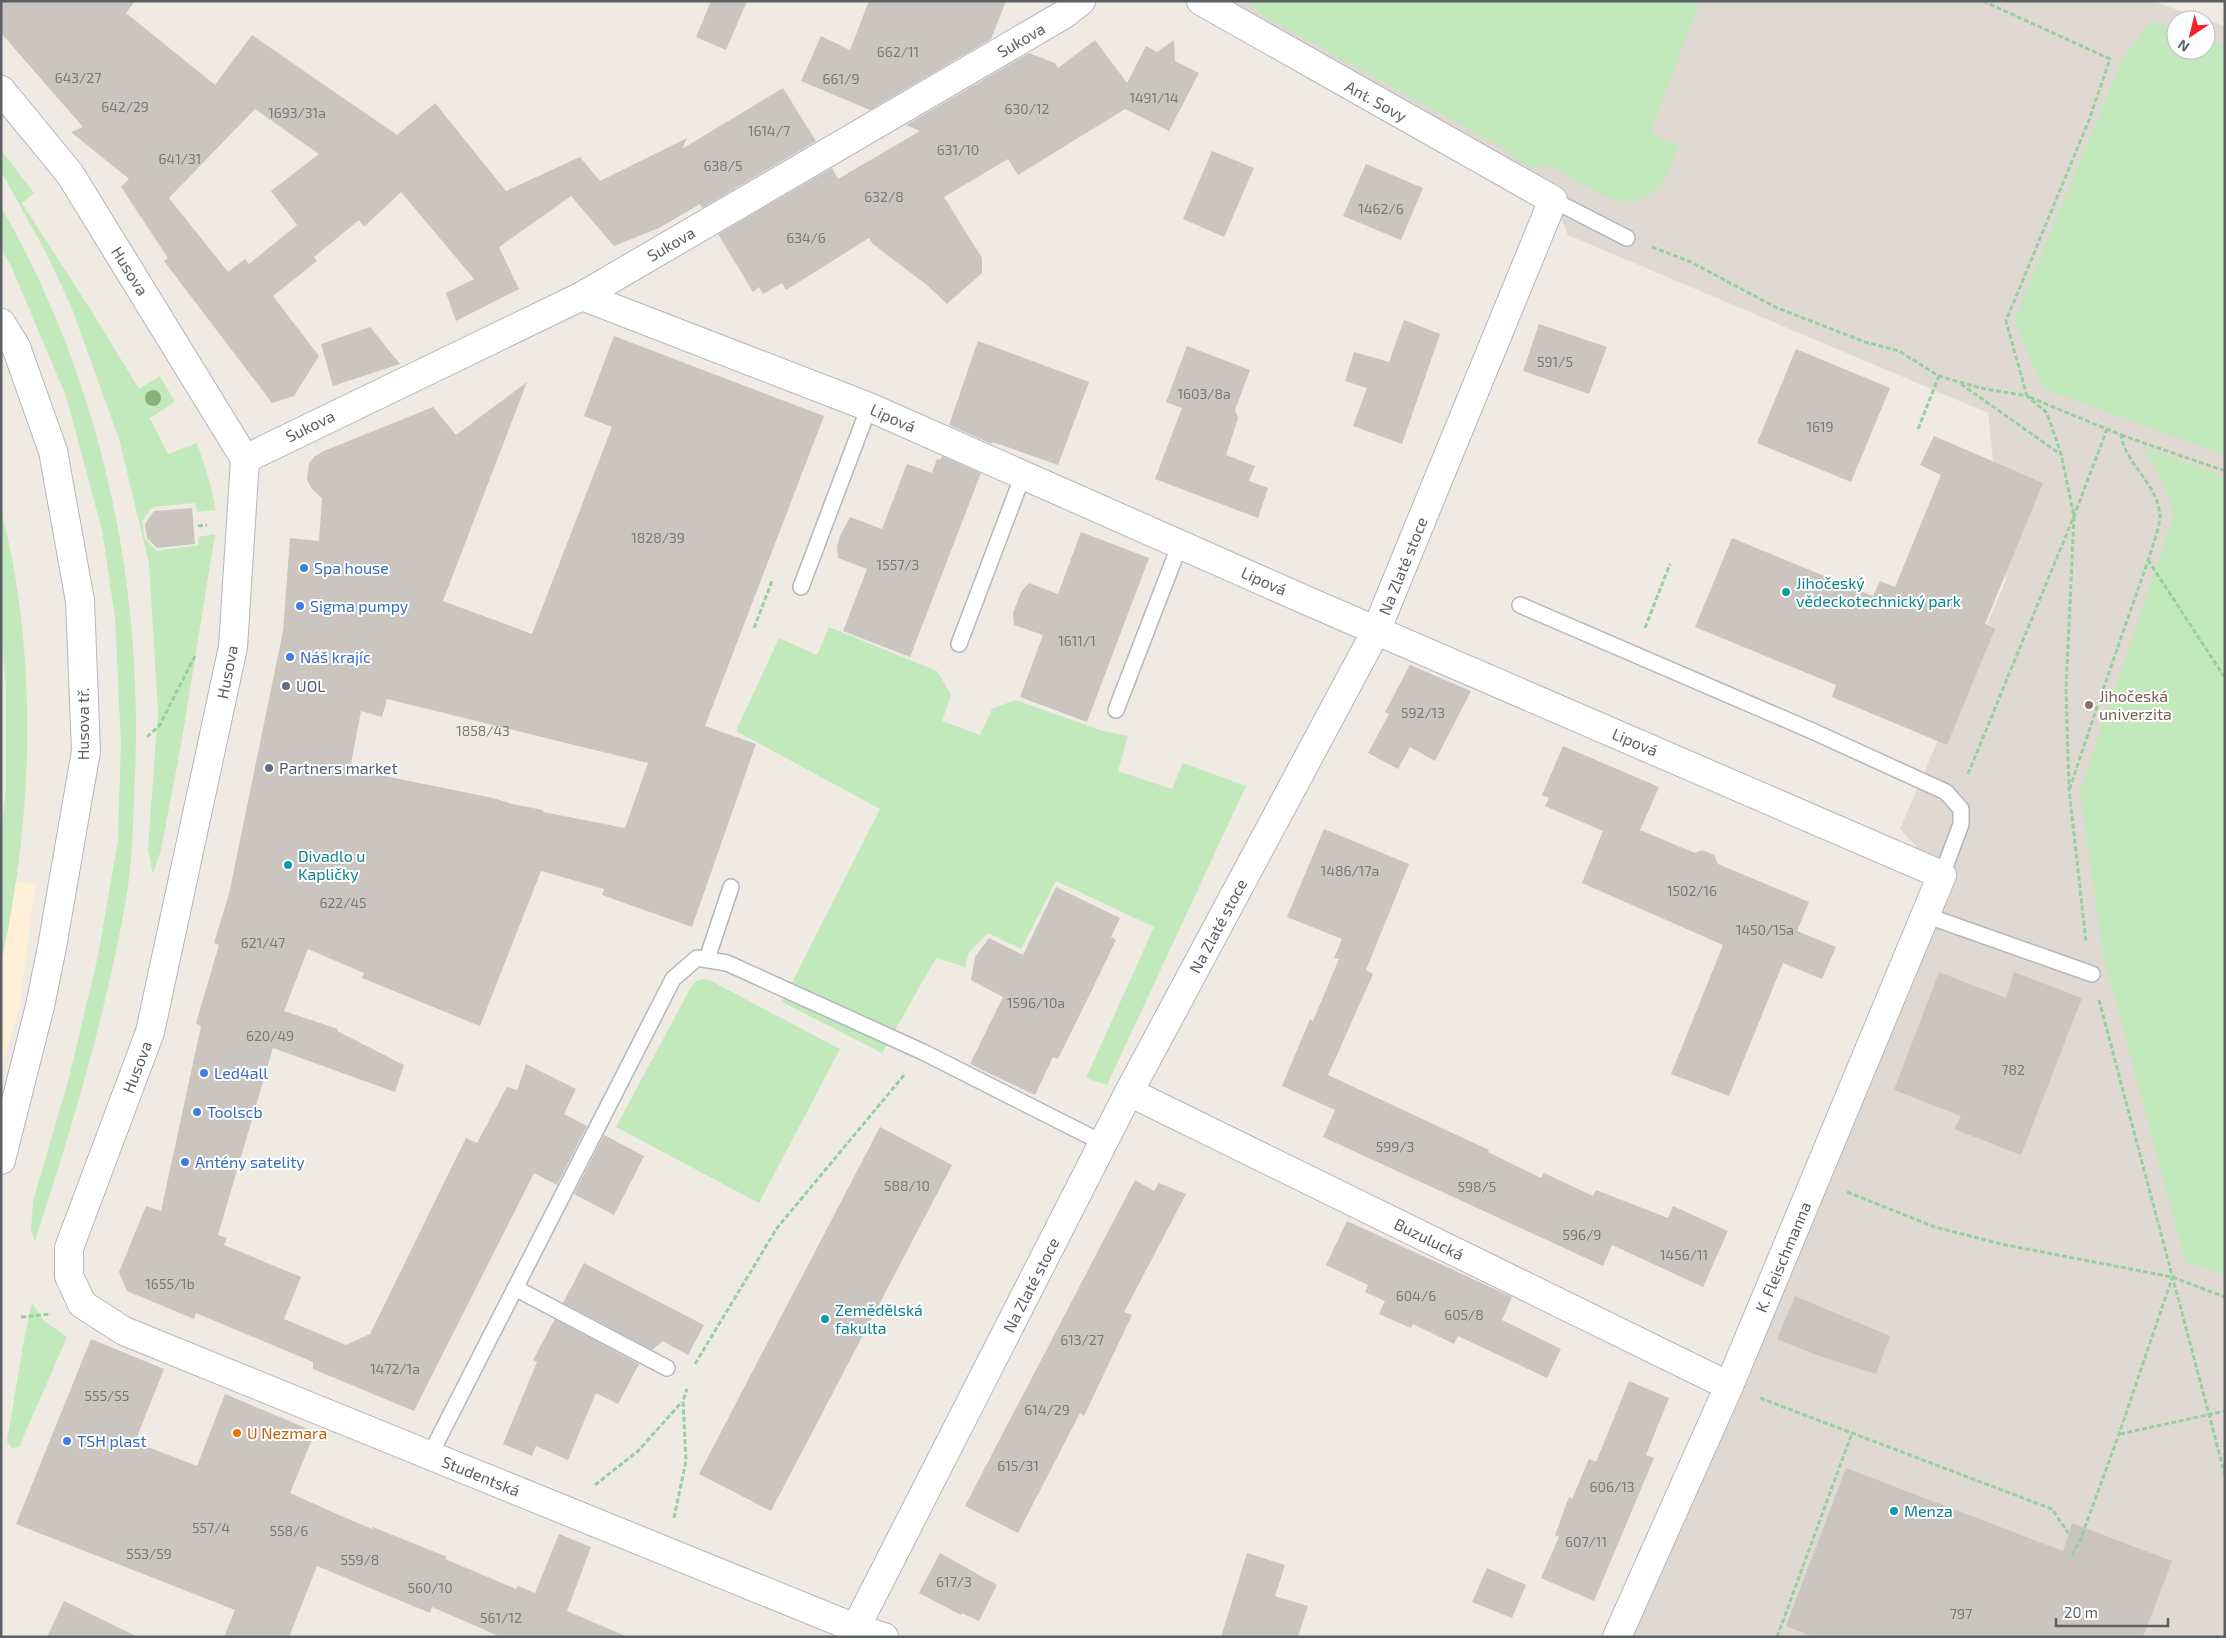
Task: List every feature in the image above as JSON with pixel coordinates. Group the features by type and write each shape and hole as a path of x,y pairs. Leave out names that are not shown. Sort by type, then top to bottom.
{"street":[{"name":"Sukova","path":"245,459 582,296 1063,15 1081,1"},
{"name":"Ant. Sovy","path":"1201,1 1553,200"},
{"name":"Husova","path":"1,90 70,174 245,459 233,647 150,1032 69,1248 69,1276 82,1304"},
{"name":"Na Zlaté stoce","path":"853,1632 1129,1092 1376,630 1553,200"},
{"name":"Lipová","path":"582,296 870,407 1376,630 1942,875"},
{"name":"Husova tř.","path":"1,323 16,347 53,451 80,601 86,750 40,1006 1,1160"},
{"name":"K. Fleischmanna","path":"1617,1637 1729,1386 1942,875"},
{"name":"Buzulucká","path":"1129,1092 1729,1386"},
{"name":"Studentská","path":"82,1304 124,1331 666,1551 853,1632 884,1637"}],"lane":[{"path":"1553,200 1628,238"},
{"path":"801,587 870,407"},
{"path":"959,644 1023,475"},
{"path":"1116,710 1180,544"},
{"path":"1520,605 1946,792 1961,809 1960,824 1942,875"},
{"path":"707,959 731,887"},
{"path":"1925,915 2092,974"},
{"path":"430,1455 673,979 697,958 726,963 923,1052 1103,1143"},
{"path":"515,1288 667,1368"}],"path":[{"path":"1982,1 2110,59 2089,120 2006,321 2027,396 2046,413 2061,454 2074,516 2066,689 2069,789 2088,956 2225,1475"},
{"path":"1628,238 1691,262 1777,308 1865,342 1898,351 1939,376 1957,382 2027,396 2107,430 2225,471"},
{"path":"1918,429 1939,376"},
{"path":"1957,382 2061,454"},
{"path":"1956,802 2074,516 2107,430"},
{"path":"2069,789 2148,560 2160,517 2148,483 2123,445 2121,435"},
{"path":"2148,560 2225,678"},
{"path":"1635,654 1670,564"},
{"path":"147,737 159,726 198,649"},
{"path":"693,1366 776,1228 923,1052"},
{"path":"1816,1180 1936,1227 2000,1244 2172,1278 2225,1297"},
{"path":"2072,1555 2081,1538 2119,1434 2172,1278"},
{"path":"666,1551 686,1461 683,1402 688,1384"},
{"path":"1729,1386 2052,1509 2068,1533"},
{"path":"564,1510 638,1451 683,1402"},
{"path":"2119,1434 2225,1411"},
{"path":"1777,1637 1852,1433"}],"shaded area":[{"name":"Jihočeská univerzita","path":"1234,1 2152,1 2178,10 2166,10 2166,60 2216,60 2216,23 2225,26 2225,1637 1617,1637 1942,875 1900,829 2006,580 1988,413 1568,235 1553,200 1235,5"},
{"path":"1,878 35,885 19,1009 1,1071"}],"green space":[{"path":"1246,1 1700,1 1650,133 1678,146 1663,181 1648,196 1635,201 1622,201 1608,197 1552,167 1525,165 1503,148 1263,16"},
{"path":"2151,21 2166,26 2166,60 2216,60 2216,43 2225,46 2225,455 2044,389 2014,321 2122,60"},
{"path":"1,150 34,193 22,203 139,389 160,376 175,402 150,418 168,454 197,443 210,483 216,510 197,512 195,503 152,507 142,521 145,539 157,551 199,545 198,537 215,534 182,739 161,850 153,874 148,850 158,712 149,563 119,439 71,306 46,253 1,171"},
{"path":"1,207 37,276 67,346 92,418 111,492 124,567 133,643 136,720 131,857 119,937 87,1069 35,1241 31,1230 33,1201 69,1078 98,956 118,840 121,743 115,617 102,530 66,396 11,266 1,248"},
{"path":"2144,447 2225,477 2225,1275 2185,1261 2103,953 2080,791 2173,518 2171,501"},
{"path":"1,510 13,565 22,622 26,679 27,737 25,795 20,852 12,909 1,964 1,831 6,791 6,687 1,630"},
{"path":"829,627 937,671 951,695 942,721 980,735 992,709 1015,700 1103,731 1128,736 1118,771 1172,789 1183,763 1246,786 1107,1085 1086,1078 1154,927 1056,881 1021,949 988,933 969,952 965,967 936,958 882,1053 782,1002 880,809 736,731 779,638 817,655"},
{"path":"703,979 711,981 840,1049 759,1203 616,1127 691,987 696,981"},
{"path":"32,1303 44,1321 67,1337 19,1447 12,1448 7,1441"}],"building":[{"path":"1,1 135,1 126,13 215,85 252,35 397,135 435,103 506,191 580,157 600,181 687,138 682,149 783,88 816,141 702,208 700,204 659,228 614,246 571,196 499,247 519,289 456,321 446,293 474,279 401,192 364,227 359,220 314,257 317,261 273,296 319,356 294,396 272,403 164,261 168,258 121,187 129,179 71,132 83,127 1,33","holes":["255,109 319,154 271,191 297,225 249,264 245,259 228,272 169,198"]},
{"path":"711,1 747,1 726,50 696,37"},
{"path":"869,1 1006,1 991,39 870,110 801,81 821,36 850,50"},
{"path":"1095,40 1127,83 1146,46 1157,52 1174,40 1175,61 1199,73 1169,131 1125,109 1018,175 1008,159 944,197 982,258 982,273 947,304 928,286 873,244 869,238 786,290 782,283 763,294 759,287 753,292 718,234 832,168 838,179 920,131 906,125 1029,53 1055,63 1058,68"},
{"path":"1212,151 1254,168 1224,237 1183,219"},
{"path":"1366,164 1423,188 1401,240 1343,216"},
{"path":"1404,320 1440,334 1402,444 1353,426 1367,388 1345,381 1354,352 1389,362"},
{"path":"1539,324 1607,347 1589,394 1523,371"},
{"path":"370,327 400,364 333,386 321,344"},
{"path":"614,336 824,416 705,726 756,744 692,927 602,895 604,889 541,871 480,1026 362,978 364,973 308,949 284,1011 338,1029 337,1031 404,1065 395,1092 273,1048 218,1235 227,1238 224,1245 301,1277 284,1319 346,1345 370,1334 466,1138 477,1143 507,1087 517,1090 526,1064 576,1089 564,1114 587,1126 557,1185 534,1173 414,1411 313,1369 313,1362 196,1313 194,1319 127,1291 119,1272 146,1206 161,1211 201,1026 196,1023 219,945 214,943 229,894 283,631 290,538 319,541 322,498 311,488 307,480 309,463 315,456 324,451 433,407 456,435 527,382 443,601 532,634 612,427 584,416","holes":["387,699 648,763 625,828 543,812 543,810 493,798 350,769 361,711 382,717"]},
{"path":"978,341 1089,382 1058,465 993,442 992,444 949,425"},
{"path":"1187,346 1250,370 1235,410 1238,418 1226,455 1255,466 1249,481 1268,488 1258,518 1155,479 1182,408 1166,402"},
{"path":"1796,349 1890,388 1851,482 1757,443"},
{"name":"Jihočeský vědeckotechnický park","path":"1934,436 2043,483 1985,624 1995,629 1947,745 1832,697 1836,685 1695,627 1732,538 1873,596 1880,581 1895,587 1941,475 1920,465"},
{"path":"942,456 981,473 910,657 843,631 867,569 838,558 837,546 850,517 882,529 907,464 932,473 937,459 940,460"},
{"path":"192,508 195,544 157,548 147,538 145,524 154,511"},
{"path":"1081,532 1149,558 1087,722 1020,697 1043,635 1014,625 1013,613 1021,592 1029,583 1058,594"},
{"path":"1410,665 1471,691 1435,761 1410,747 1398,769 1368,753 1389,714 1385,712"},
{"path":"1563,746 1659,787 1640,830 1695,853 1702,850 1714,855 1718,864 1809,902 1797,931 1836,947 1822,979 1783,963 1729,1096 1671,1074 1723,945 1582,883 1603,831 1545,806 1549,798 1542,795"},
{"path":"1324,829 1409,864 1366,970 1373,974 1328,1075 1489,1150 1488,1152 1541,1178 1544,1173 1593,1196 1596,1190 1668,1218 1673,1206 1728,1231 1703,1287 1612,1245 1603,1266 1323,1137 1335,1110 1282,1086 1310,1019 1313,1021 1339,959 1334,958 1342,939 1287,917"},
{"path":"1056,887 1120,918 1111,937 1116,940 1058,1059 1053,1057 1035,1095 970,1064 1003,997 971,980 975,957 989,938 1023,955"},
{"path":"1939,972 2006,998 2014,972 2082,998 2021,1155 1954,1129 1961,1116 1894,1090"},
{"name":"Zemědělská fakulta","path":"880,1127 952,1165 771,1511 699,1474"},
{"path":"604,1135 644,1156 614,1215 574,1194"},
{"path":"1135,1180 1154,1191 1159,1183 1186,1194 1124,1312 1132,1315 1084,1416 1080,1413 1018,1533 965,1506"},
{"path":"1347,1221 1512,1297 1502,1320 1561,1349 1547,1378 1458,1336 1454,1344 1413,1324 1411,1328 1379,1314 1385,1301 1365,1292 1368,1285 1326,1265"},
{"path":"584,1263 704,1325 688,1355 663,1341 652,1350 563,1303"},
{"path":"1795,1296 1890,1336 1876,1374 1819,1356 1777,1339"},
{"path":"555,1319 639,1364 618,1404 596,1393 568,1460 536,1446 532,1456 503,1444 537,1362 533,1360"},
{"path":"91,1339 164,1369 135,1442 197,1466 225,1394 315,1432 290,1493 372,1529 373,1527 447,1557 445,1559 516,1589 518,1586 535,1593 559,1534 591,1547 567,1611 628,1637 501,1637 432,1607 430,1613 317,1566 289,1637 224,1637 235,1610 16,1524"},
{"path":"1629,1381 1669,1398 1646,1455 1654,1458 1594,1601 1541,1578 1559,1537 1555,1535 1569,1497 1572,1499 1589,1459 1596,1462"},
{"name":"Menza","path":"1846,1468 2063,1551 2072,1523 2172,1561 2143,1637 1813,1637 1786,1626"},
{"path":"940,1553 997,1585 979,1621 962,1613 961,1615 919,1593"},
{"path":"1247,1553 1285,1565 1275,1596 1308,1606 1298,1637 1221,1637"},
{"path":"1487,1568 1526,1585 1512,1618 1472,1602"},
{"path":"64,1601 138,1637 47,1637"}],"place":[{"name":"Spa house","path":"304,568"},
{"name":"Jihočeský vědeckotechnický park","path":"1786,592"},
{"name":"Sigma pumpy","path":"300,606"},
{"name":"Náš krajíc","path":"290,657"},
{"name":"UOL","path":"286,686"},
{"name":"Jihočeská univerzita","path":"2089,705"},
{"name":"Partners market","path":"269,768"},
{"name":"Divadlo u Kapličky","path":"288,865"},
{"name":"Led4all","path":"204,1073"},
{"name":"Toolscb","path":"197,1112"},
{"name":"Antény satelity","path":"185,1162"},
{"name":"Zemědělská fakulta","path":"825,1319"},
{"name":"U Nezmara","path":"237,1433"},
{"name":"TSH plast","path":"67,1441"},
{"name":"Menza","path":"1894,1511"}]}
